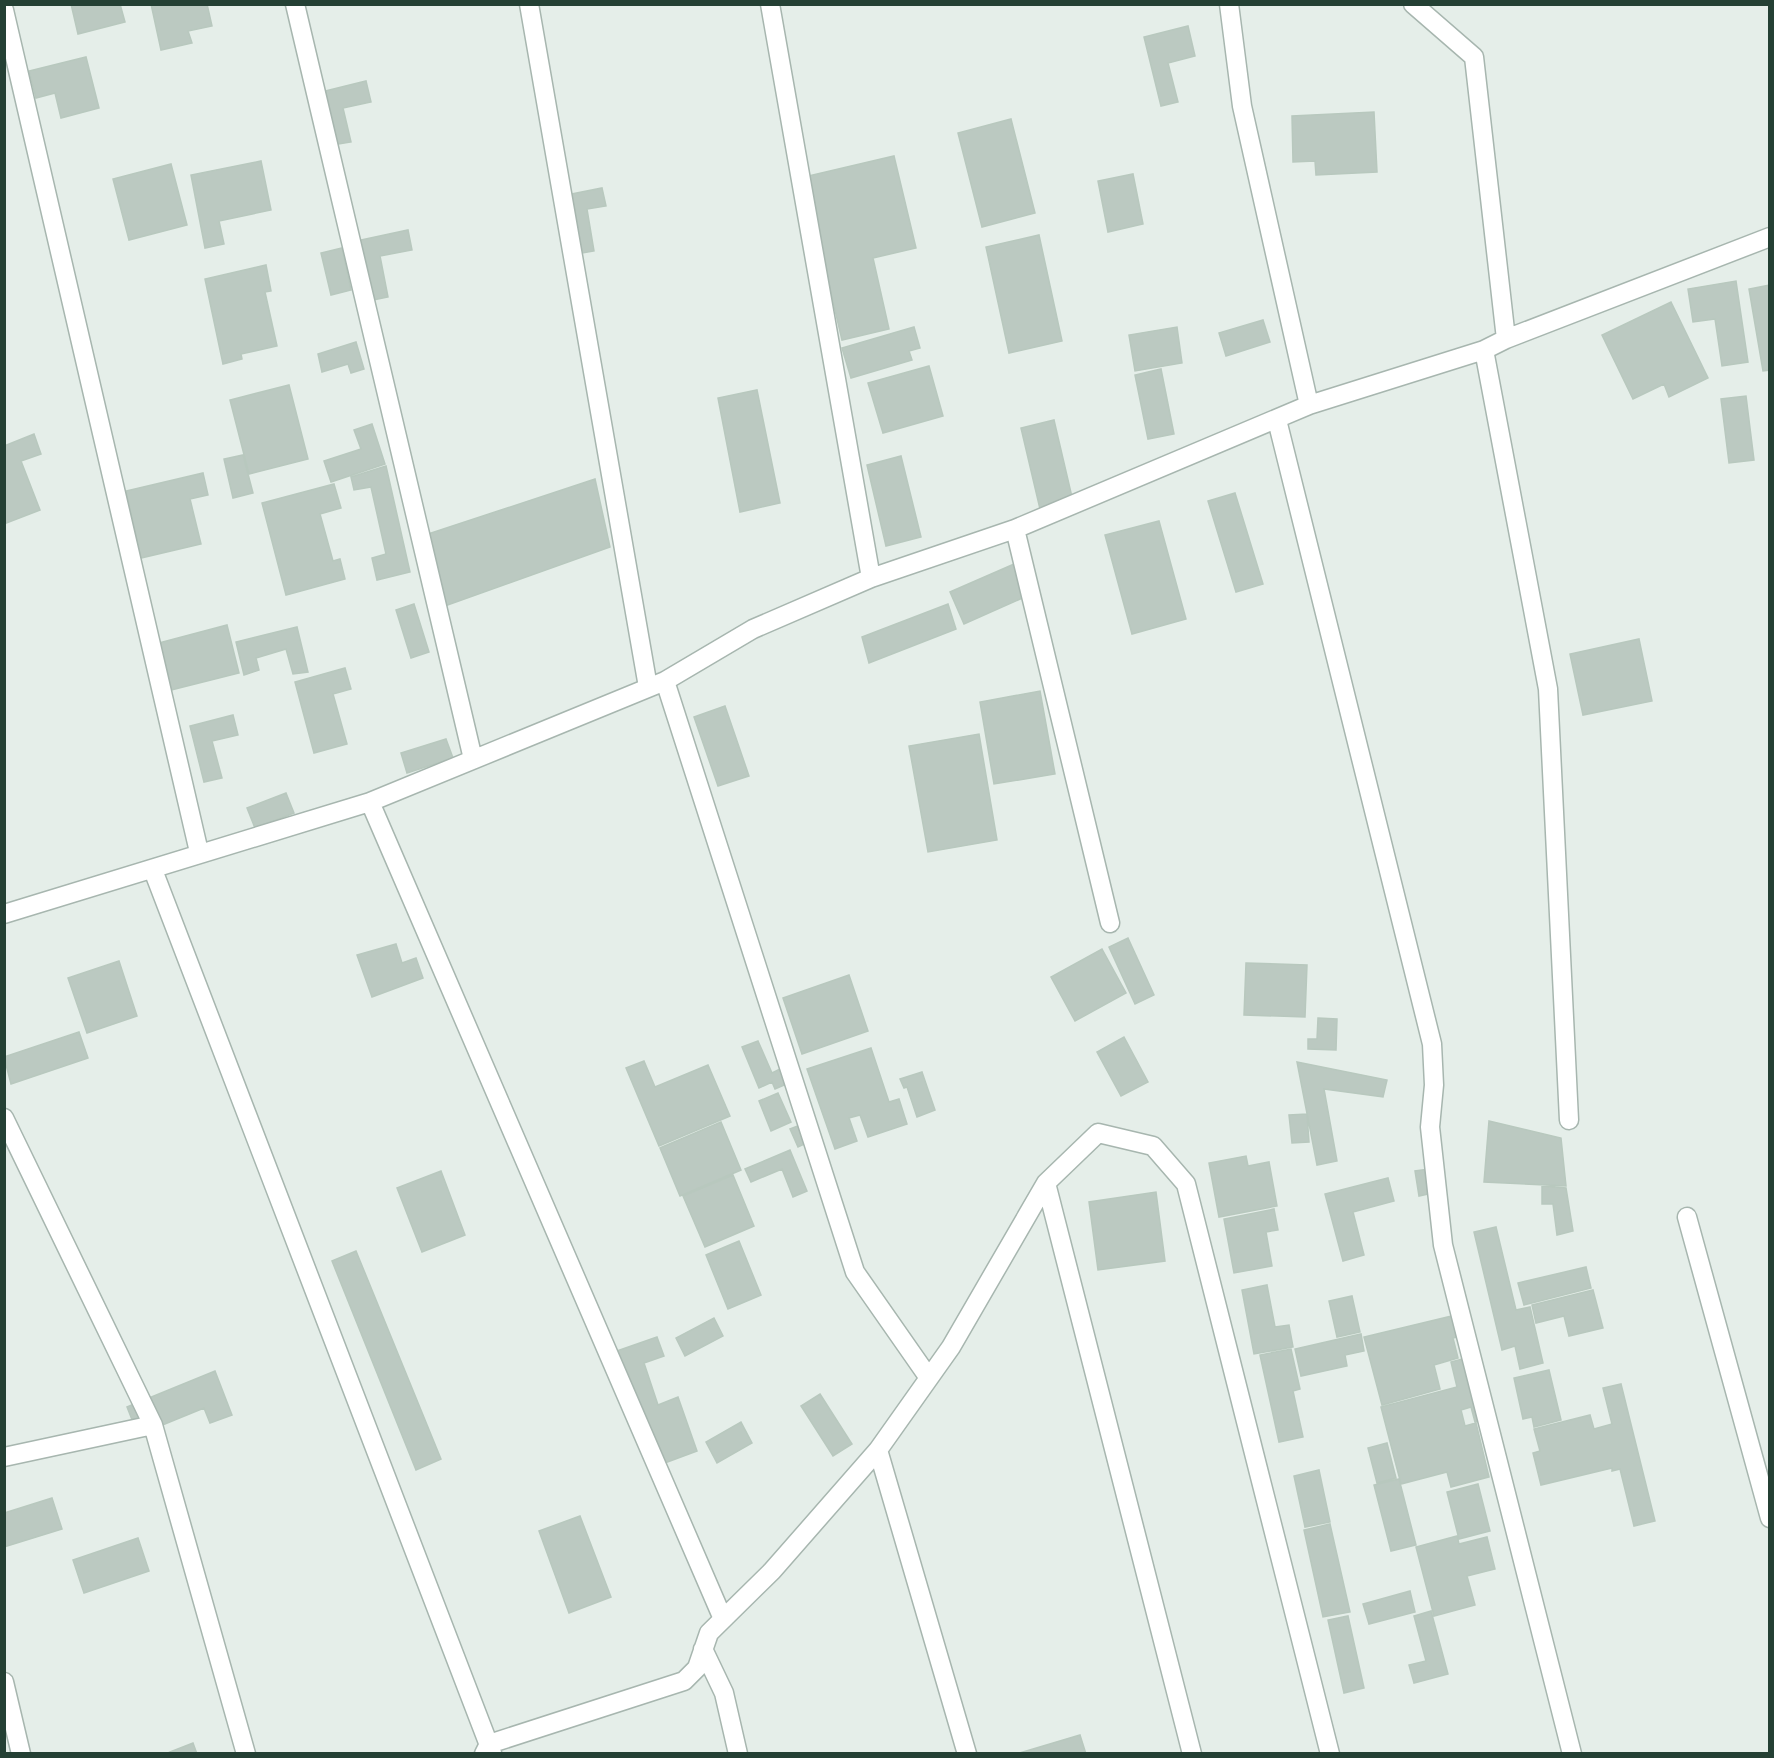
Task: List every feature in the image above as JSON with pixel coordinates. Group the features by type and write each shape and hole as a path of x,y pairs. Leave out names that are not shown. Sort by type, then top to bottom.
{"street":[{"path":"295,4 473,759"},
{"path":"529,4 657,684 855,1272 929,1378"},
{"path":"770,4 871,578"},
{"path":"1229,4 1242,106 1309,405"},
{"path":"1413,4 1474,57 1506,339"},
{"path":"4,10 199,852"},
{"path":"4,914 153,870 199,852 370,802 657,684 753,629 871,578 1015,529 1309,405 1484,350 1506,339 1770,237"},
{"path":"1484,350 1548,688 1569,1120"},
{"path":"1277,420 1432,1044 1434,1085 1430,1127 1443,1245 1572,1754"},
{"path":"1015,529 1110,923"},
{"path":"370,802 723,1619"},
{"path":"153,870 488,1750 684,1681 697,1668 709,1633 772,1571 878,1450 951,1347 1046,1183 1098,1133 1153,1146 1186,1184 1330,1754"},
{"path":"4,1118 153,1425 246,1754"},
{"path":"1046,1183 1192,1754"},
{"path":"1687,1217 1770,1518"},
{"path":"4,1457 153,1425"},
{"path":"878,1450 967,1754"},
{"path":"703,1649 724,1693 738,1754"},
{"path":"4,1682 21,1754"}],"building":[{"path":"71,4 120,4 125,22 78,34"},
{"path":"151,4 207,4 212,26 188,31 192,43 161,50"},
{"path":"1188,26 1195,56 1168,63 1178,102 1161,106 1144,37"},
{"path":"86,57 99,108 61,118 55,93 36,98 29,71"},
{"path":"366,81 371,102 343,108 351,142 333,145 321,92"},
{"path":"1374,112 1377,172 1316,175 1315,161 1293,162 1292,116"},
{"path":"1011,119 1035,213 982,227 958,133"},
{"path":"894,156 916,248 873,258 889,329 842,340 804,177"},
{"path":"261,161 271,210 219,221 224,244 205,248 191,175"},
{"path":"171,164 187,225 129,240 113,179"},
{"path":"1133,174 1143,224 1108,232 1098,181"},
{"path":"602,188 606,206 587,209 594,251 577,254 566,195"},
{"path":"408,230 412,250 380,256 388,297 368,301 356,241"},
{"path":"1039,235 1062,341 1009,353 986,247"},
{"path":"342,248 351,290 331,295 321,253"},
{"path":"266,265 271,291 265,292 277,346 241,354 242,359 223,364 205,279"},
{"path":"1736,281 1748,362 1722,366 1715,319 1693,322 1688,289"},
{"path":"1770,285 1770,370 1763,371 1749,289"},
{"path":"1671,302 1708,378 1669,397 1664,384 1633,399 1602,335"},
{"path":"1263,320 1270,342 1226,356 1219,333"},
{"path":"914,327 920,348 909,351 912,360 851,378 842,348"},
{"path":"1177,327 1182,363 1135,371 1129,335"},
{"path":"356,342 364,369 351,373 348,364 322,372 318,354"},
{"path":"929,366 943,416 883,433 868,383"},
{"path":"1161,369 1174,434 1148,439 1135,375"},
{"path":"289,385 308,459 249,474 230,400"},
{"path":"757,390 780,503 740,512 718,398"},
{"path":"1746,396 1754,460 1729,463 1721,399"},
{"path":"1054,420 1072,497 1040,509 1021,428"},
{"path":"372,424 385,464 331,482 324,461 361,449 354,430"},
{"path":"34,434 41,454 21,461 40,510 4,524 4,446"},
{"path":"243,455 253,493 233,498 224,459"},
{"path":"901,456 921,537 886,546 867,465"},
{"path":"386,466 410,572 377,580 372,558 386,554 371,487 354,490 351,477"},
{"path":"203,473 208,495 190,499 201,544 141,558 126,491"},
{"path":"595,479 610,547 442,607 422,536"},
{"path":"334,484 341,508 320,514 333,561 340,559 345,579 286,595 262,503"},
{"path":"1235,493 1263,584 1236,592 1208,501"},
{"path":"1159,521 1186,619 1132,634 1105,535"},
{"path":"1014,564 1027,596 964,624 950,592"},
{"path":"414,604 429,652 411,658 396,610"},
{"path":"948,604 956,629 869,663 862,637"},
{"path":"227,625 239,673 167,691 155,644"},
{"path":"297,627 308,672 293,674 286,649 256,658 259,670 244,675 236,642"},
{"path":"1639,639 1652,701 1583,715 1570,654"},
{"path":"345,668 351,689 333,694 347,744 314,753 295,682"},
{"path":"1040,691 1055,774 994,784 980,702"},
{"path":"725,706 749,776 718,786 694,717"},
{"path":"233,715 238,735 212,741 222,778 204,782 190,726"},
{"path":"979,734 997,840 928,852 909,746"},
{"path":"446,739 453,758 407,773 401,753"},
{"path":"286,793 294,813 255,828 247,808"},
{"path":"1128,938 1154,995 1135,1004 1109,947"},
{"path":"396,944 402,963 416,958 423,978 372,997 357,955"},
{"path":"1102,949 1126,993 1075,1021 1051,977"},
{"path":"119,961 137,1016 87,1033 68,978"},
{"path":"1246,963 1307,965 1305,1017 1244,1015"},
{"path":"849,975 868,1031 802,1054 783,998"},
{"path":"1318,1018 1337,1019 1336,1050 1308,1049 1308,1039 1317,1039"},
{"path":"79,1032 88,1058 11,1084 4,1057"},
{"path":"1124,1037 1148,1082 1121,1096 1097,1052"},
{"path":"758,1041 772,1073 784,1067 791,1082 775,1089 772,1082 759,1088 742,1047"},
{"path":"871,1048 889,1102 899,1099 907,1124 868,1137 860,1115 849,1118 857,1141 835,1149 807,1069"},
{"path":"644,1061 655,1087 708,1065 730,1116 659,1146 626,1068"},
{"path":"1297,1062 1387,1080 1383,1097 1324,1089 1337,1161 1317,1165"},
{"path":"922,1072 935,1110 917,1117 907,1087 904,1088 900,1079"},
{"path":"778,1093 791,1122 771,1131 759,1101"},
{"path":"1307,1114 1309,1142 1292,1143 1289,1115"},
{"path":"1489,1121 1561,1138 1566,1186 1484,1182"},
{"path":"721,1122 741,1170 680,1196 660,1148"},
{"path":"803,1124 811,1141 798,1147 790,1129"},
{"path":"790,1150 807,1191 793,1197 782,1169 751,1182 745,1169"},
{"path":"1246,1156 1248,1166 1269,1162 1277,1206 1219,1217 1209,1163"},
{"path":"1429,1169 1433,1193 1419,1196 1415,1171"},
{"path":"441,1171 465,1235 422,1252 397,1188"},
{"path":"733,1175 754,1226 705,1247 683,1196"},
{"path":"1388,1178 1394,1201 1353,1212 1364,1255 1343,1261 1325,1194"},
{"path":"1542,1186 1566,1188 1573,1231 1557,1235 1553,1204 1542,1204"},
{"path":"1156,1192 1165,1261 1098,1270 1089,1202"},
{"path":"1274,1209 1278,1230 1266,1232 1272,1266 1234,1273 1224,1219"},
{"path":"1496,1227 1516,1310 1530,1307 1543,1363 1520,1369 1515,1346 1502,1350 1474,1232"},
{"path":"739,1241 761,1295 728,1309 706,1255"},
{"path":"356,1251 441,1459 416,1470 332,1261"},
{"path":"1586,1267 1591,1288 1524,1305 1518,1283"},
{"path":"1267,1285 1275,1327 1289,1325 1293,1347 1254,1354 1242,1290"},
{"path":"1593,1290 1603,1328 1569,1336 1564,1316 1536,1323 1532,1305"},
{"path":"1352,1296 1360,1332 1337,1337 1329,1301"},
{"path":"1456,1315 1462,1336 1453,1338 1458,1358 1434,1365 1440,1389 1382,1405 1364,1337"},
{"path":"714,1318 723,1336 685,1356 676,1338"},
{"path":"1361,1334 1364,1351 1345,1355 1347,1366 1301,1376 1295,1349"},
{"path":"657,1337 664,1356 644,1363 658,1405 678,1397 697,1451 654,1467 614,1352"},
{"path":"1291,1349 1300,1389 1293,1391 1303,1437 1279,1442 1260,1355"},
{"path":"1470,1357 1486,1419 1475,1422 1471,1407 1461,1410 1465,1426 1476,1423 1489,1477 1451,1487 1447,1472 1401,1484 1381,1407 1457,1387 1451,1362"},
{"path":"1549,1370 1561,1420 1534,1427 1532,1417 1523,1419 1514,1378"},
{"path":"215,1371 232,1415 210,1423 204,1408 138,1435 127,1407"},
{"path":"1621,1384 1655,1521 1634,1526 1620,1469 1612,1471 1612,1468 1541,1485 1533,1453 1540,1451 1534,1429 1590,1415 1594,1429 1612,1424 1603,1388"},
{"path":"820,1394 852,1444 833,1456 801,1406"},
{"path":"741,1422 752,1443 717,1463 706,1442"},
{"path":"1387,1443 1396,1478 1377,1483 1368,1448"},
{"path":"1319,1470 1330,1522 1305,1527 1294,1476"},
{"path":"1399,1479 1416,1545 1391,1551 1374,1485"},
{"path":"1478,1484 1490,1531 1459,1539 1447,1492"},
{"path":"52,1498 62,1529 4,1547 4,1513"},
{"path":"580,1516 611,1597 569,1613 539,1531"},
{"path":"1330,1524 1350,1612 1323,1617 1304,1530"},
{"path":"1457,1536 1459,1544 1487,1537 1495,1569 1467,1576 1475,1605 1434,1616 1416,1547"},
{"path":"138,1538 149,1571 84,1593 73,1560"},
{"path":"1410,1591 1415,1612 1369,1624 1363,1604"},
{"path":"1431,1611 1448,1674 1414,1683 1409,1665 1426,1661 1414,1616"},
{"path":"1348,1616 1364,1688 1344,1693 1328,1620"},
{"path":"1080,1735 1086,1754 1016,1754"},
{"path":"193,1743 197,1754 166,1754 170,1752"}]}
